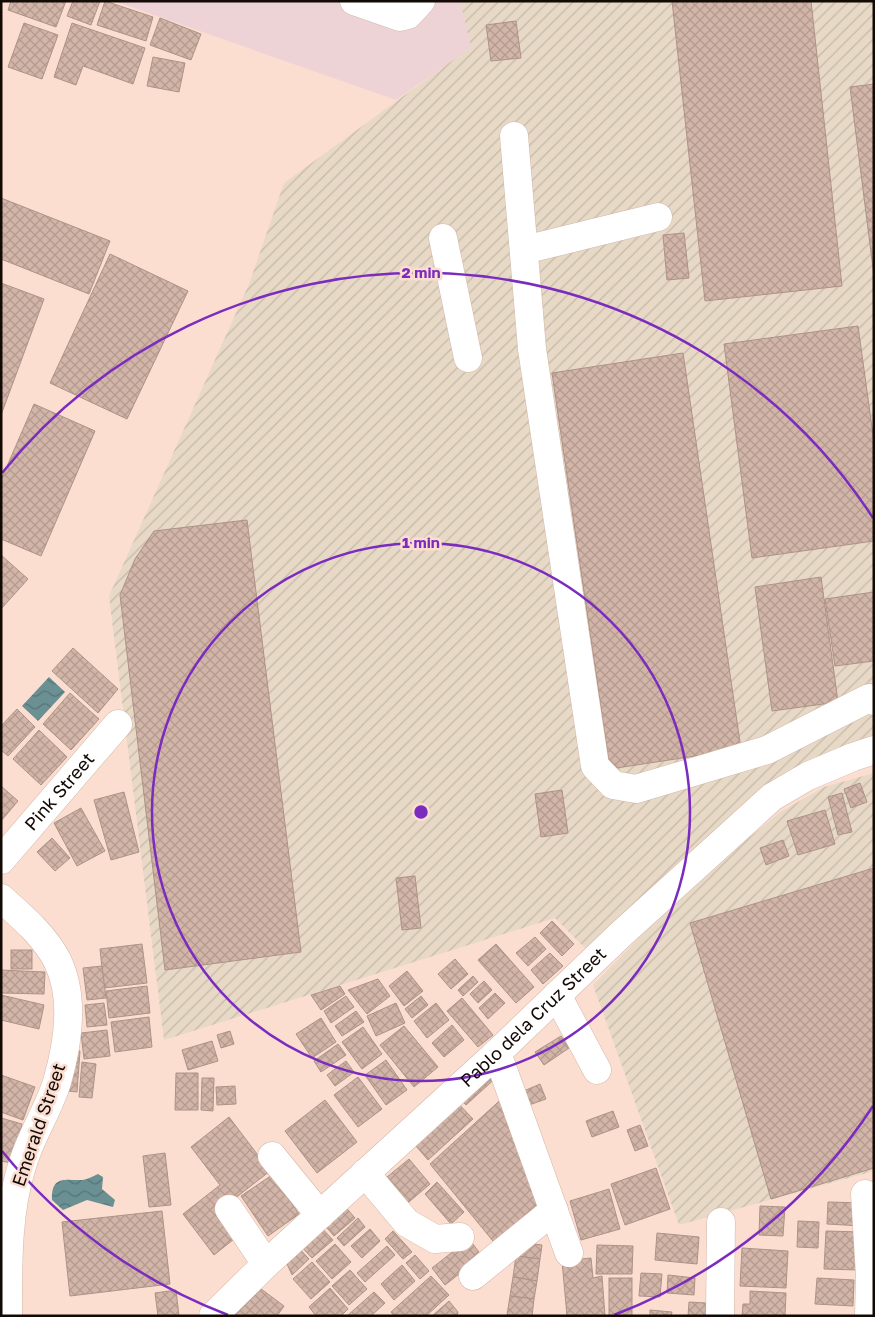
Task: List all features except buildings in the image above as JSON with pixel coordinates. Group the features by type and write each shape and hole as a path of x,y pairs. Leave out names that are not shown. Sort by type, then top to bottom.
{"street":[{"path":"354,1 400,17 408,15 421,1"},
{"path":"514,136 532,349 595,766 613,785 636,789 766,750 869,698 874,701"},
{"path":"524,250 658,217"},
{"path":"443,238 468,358"},
{"name":"Pink Street","path":"1,860 118,724"},
{"name":"Pablo dela Cruz Street","path":"213,1316 266,1264 497,1053 620,935 772,797 808,776 874,750"},
{"name":"Emerald Street","path":"1,898 36,930 56,959 66,987 68,1015 57,1082 22,1165 12,1214 8,1272 8,1316"},
{"path":"557,995 597,1070"},
{"path":"497,1053 569,1253"},
{"path":"272,1156 320,1215"},
{"path":"365,1173 407,1223 435,1239 460,1237"},
{"path":"865,1194 872,1276 869,1316"},
{"path":"229,1209 266,1264"},
{"path":"473,1276 554,1210"},
{"path":"720,1316 721,1222"}],"shaded area":[{"path":"114,1 460,1 472,47 396,100"},
{"path":"460,1 874,1 874,742 850,748 587,950 555,918 164,1040 109,596 249,284 284,183 471,47"},
{"path":"874,773 874,1171 679,1225 593,985 689,887 779,813 824,787"}],"water":[{"path":"49,677 65,692 38,721 22,706"},
{"path":"98,1174 103,1177 102,1189 115,1200 113,1207 87,1200 63,1210 52,1200 52,1192 57,1183 66,1180 83,1180"}]}
